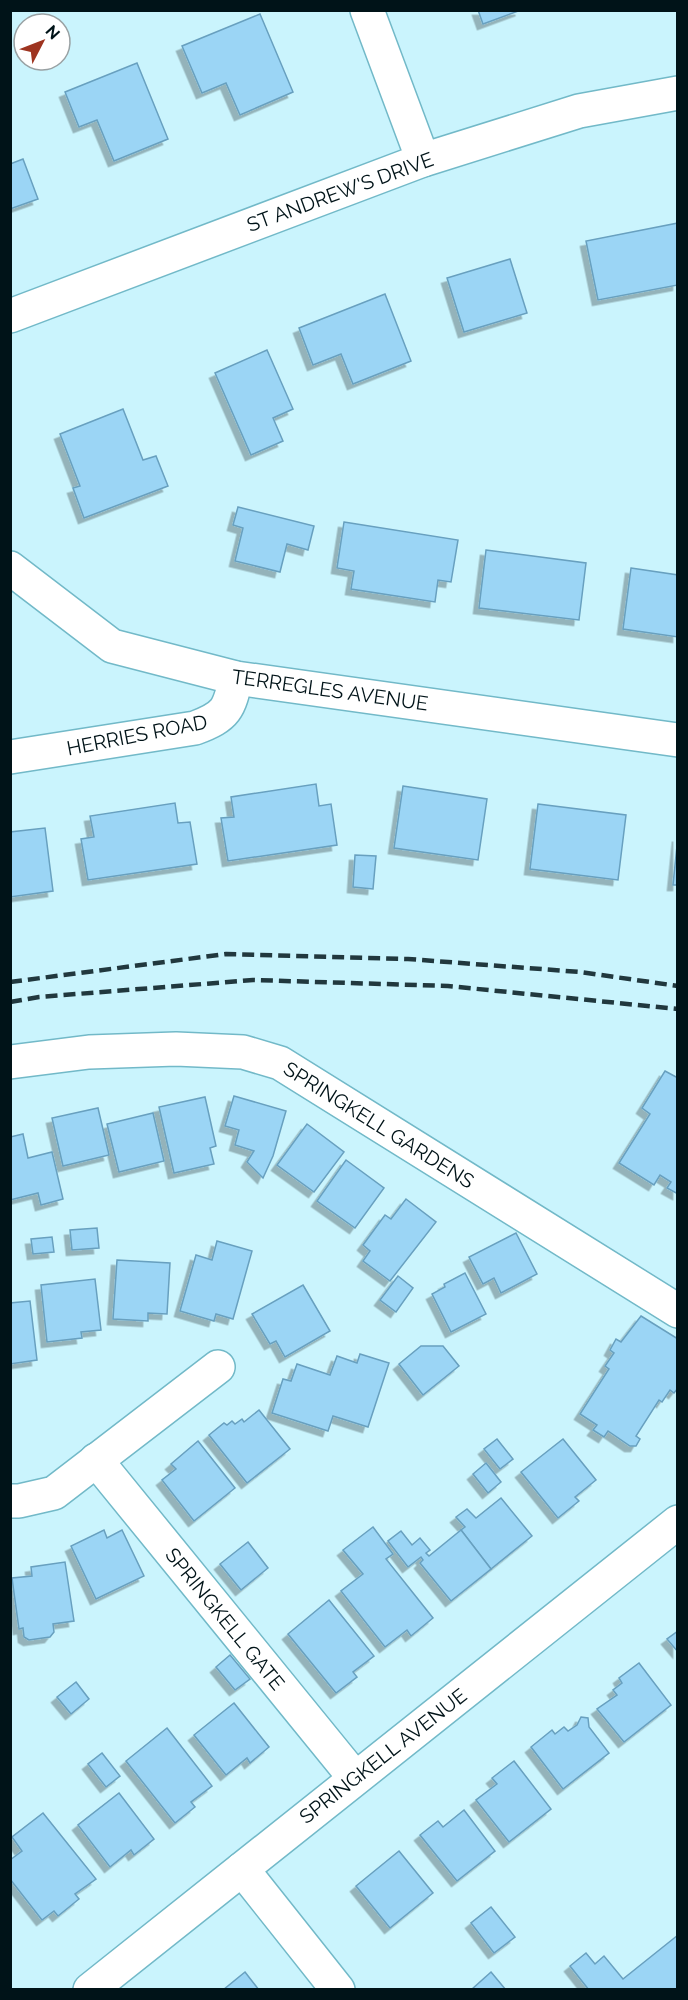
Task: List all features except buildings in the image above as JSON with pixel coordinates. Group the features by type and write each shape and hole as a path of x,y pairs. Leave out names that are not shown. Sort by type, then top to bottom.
{"street":[{"path":"367,10 423,160"},
{"name":"ST ANDREW'S DRIVE","path":"10,316 423,160 579,111 678,93"},
{"name":"TERREGLES AVENUE","path":"10,568 112,646 236,678 678,740"},
{"name":"HERRIES ROAD","path":"10,758 195,728 217,720 230,706 236,678"},
{"name":"SPRINGKELL GARDENS","path":"10,1062 89,1052 176,1049 243,1052 280,1063 678,1311"},
{"path":"10,1501 54,1493 218,1367"},
{"name":"SPRINGKELL GATE","path":"96,1460 355,1778"},
{"name":"SPRINGKELL AVENUE","path":"90,1989 678,1522"},
{"path":"242,1869 338,1989"}],"railway":[{"path":"10,982 226,954 408,959 580,972 678,986"},
{"path":"10,1002 39,997 253,980 448,986 678,1009"}]}
